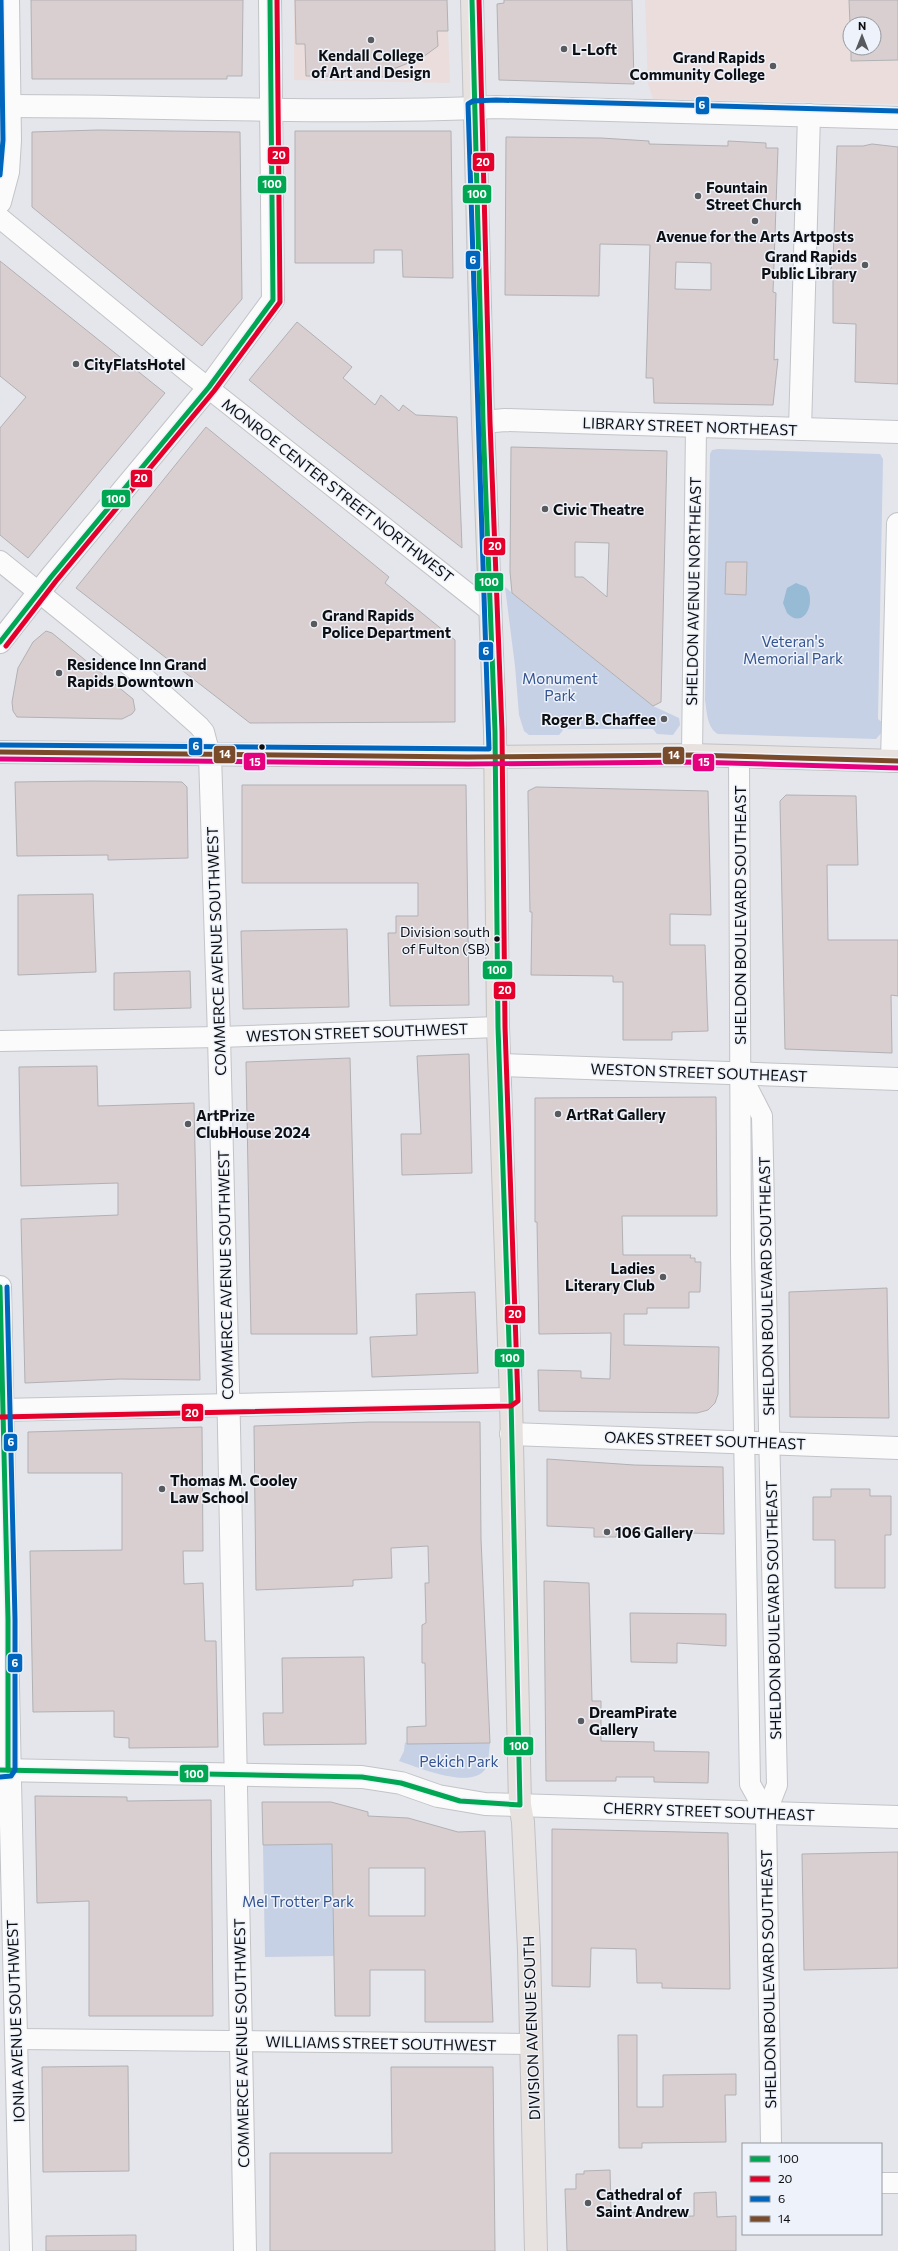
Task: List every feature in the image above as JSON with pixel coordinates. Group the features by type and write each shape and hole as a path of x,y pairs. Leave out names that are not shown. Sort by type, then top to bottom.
{"main road":[{"name":"DIVISION AVENUE SOUTH","path":"472,0 483,422 496,756 498,1027 501,1065 512,1434 520,1805 523,1822 529,1950 523,2044 522,2251"},
{"path":"0,752 210,755 692,755 895,761"},
{"name":"DIVISION AVENUE SOUTH","path":"523,2044 536,2251"}],"street":[{"path":"0,202 8,172 8,0"},
{"path":"0,642 209,387 273,300 270,0"},
{"path":"9,106 270,109 496,107 898,118"},
{"path":"800,429 809,115"},
{"name":"MONROE CENTER STREET NORTHWEST","path":"0,218 490,611"},
{"name":"LIBRARY STREET NORTHEAST","path":"483,422 505,420 898,432"},
{"name":"SHELDON AVENUE NORTHEAST","path":"692,755 696,427"},
{"path":"895,761 898,524"},
{"path":"0,561 145,678 199,726 204,732 210,755"},
{"name":"COMMERCE AVENUE SOUTHWEST","path":"210,755 219,1037 237,1773 245,2251"},
{"name":"SHELDON BOULEVARD SOUTHEAST","path":"739,756 743,1442 750,1784 766,1813"},
{"name":"WESTON STREET SOUTHWEST","path":"0,1041 219,1037 498,1027"},
{"name":"WESTON STREET SOUTHEAST","path":"501,1065 898,1079"},
{"name":"SHELDON BOULEVARD SOUTHEAST","path":"740,1073 762,1116 777,1785 766,1813 771,2143"},
{"name":"IONIA AVENUE SOUTHWEST","path":"0,1287 8,1619 4,1770 16,2039 21,2251"},
{"path":"2,1410 511,1399"},
{"name":"OAKES STREET SOUTHEAST","path":"512,1434 769,1442 898,1448"},
{"name":"CHERRY STREET SOUTHEAST","path":"4,1770 237,1773 362,1777 401,1782 460,1801 485,1804 898,1817"},
{"name":"WILLIAMS STREET SOUTHWEST","path":"16,2039 523,2044"},
{"path":"882,2183 898,2183"}],"shaded area":[{"name":"Kendall College of Art and Design","path":"294,0 447,0 450,83 294,80"},
{"name":"Grand Rapids Community College","path":"645,0 898,0 898,104 653,99 648,84"},
{"path":"796,583 806,587 810,600 807,612 799,618 793,618 787,613 783,603 787,588"}],"green space":[{"name":"Veteran's Memorial Park","path":"712,450 880,454 883,459 878,719 883,723 882,732 876,739 718,734 712,728 708,719 705,700 710,454"},
{"name":"Monument Park","path":"505,587 653,706 679,718 680,725 673,735 657,734 653,729 564,729 559,735 529,735 524,731 519,715 515,666"},
{"name":"Pekich Park","path":"405,1742 407,1744 490,1743 487,1765 479,1775 469,1777 458,1777 431,1772 399,1761 404,1751"},
{"name":"Mel Trotter Park","path":"332,1844 334,1956 265,1957 263,1845"}],"building":[{"path":"31,0 243,0 242,76 227,76 227,79 32,79"},
{"name":"Kendall College of Art and Design","path":"295,0 447,0 448,31 437,31 438,46 423,57 396,68 386,69 386,77 306,76 305,44 296,44"},
{"path":"504,0 632,0 634,84 499,80 497,4 504,3"},
{"path":"849,0 898,0 898,60 851,61 851,56 882,56 882,16 850,16"},
{"path":"98,130 240,132 242,299 202,346 32,207 32,132"},
{"path":"295,131 451,131 453,278 403,277 402,250 374,250 374,263 295,263"},
{"path":"506,137 601,138 649,141 649,144 728,146 728,141 766,143 766,148 778,148 773,292 776,293 774,360 778,359 773,405 654,403 653,378 646,378 650,245 600,244 599,296 505,295","holes":["676,262 711,263 711,290 675,289"]},
{"name":"Grand Rapids Public Library","path":"872,144 898,147 898,384 855,382 856,324 833,323 833,281 830,271 833,263 837,146 863,146"},
{"path":"0,261 165,393 28,558 0,535 0,428 26,397 0,376"},
{"path":"297,322 352,367 343,378 375,405 381,395 399,411 403,405 416,415 457,417 462,548 304,425 249,380"},
{"path":"206,427 389,577 385,583 455,640 455,722 250,723 76,588"},
{"path":"511,447 667,451 661,702 653,706 512,593 510,572","holes":["575,542 609,543 607,597 583,577 575,577"]},
{"path":"726,562 747,562 746,595 725,594"},
{"name":"Residence Inn Grand Rapids Downtown","path":"46,631 52,633 133,699 135,710 132,714 122,719 17,717 13,711 12,702 18,668 33,642"},
{"path":"15,782 182,782 187,787 188,858 108,860 108,855 17,856"},
{"path":"242,785 466,785 469,1005 390,1006 388,933 396,933 396,916 418,916 418,883 242,883"},
{"path":"536,787 708,791 711,915 670,914 670,945 705,945 708,1031 672,1032 672,1040 623,1040 623,982 613,982 613,976 531,975 532,912 530,912 528,791"},
{"path":"786,795 856,796 858,865 827,865 828,940 898,940 898,996 891,995 892,1053 785,1049 780,801"},
{"path":"93,894 96,972 18,975 18,895"},
{"path":"347,929 349,1007 243,1009 241,931"},
{"path":"190,971 191,1008 114,1010 114,973"},
{"path":"469,1054 472,1173 402,1175 401,1134 421,1134 417,1056"},
{"path":"350,1058 357,1334 251,1334 246,1062"},
{"path":"97,1066 98,1106 194,1103 200,1380 120,1379 25,1383 21,1219 118,1215 118,1183 21,1186 19,1067"},
{"path":"716,1097 717,1216 622,1216 623,1255 691,1255 690,1258 695,1258 695,1262 701,1262 700,1292 689,1292 689,1308 647,1308 647,1314 624,1314 624,1345 719,1347 718,1394 715,1403 708,1410 697,1413 539,1411 538,1370 581,1371 581,1378 610,1379 611,1333 539,1334 537,1222 535,1222 535,1098"},
{"path":"887,1288 889,1418 790,1417 789,1292"},
{"path":"475,1292 478,1373 372,1377 370,1337 417,1335 416,1294"},
{"path":"369,1422 480,1422 481,1539 490,1743 407,1744 407,1727 426,1726 425,1663 422,1663 422,1625 426,1623 425,1583 429,1583 428,1546 391,1548 392,1578 353,1580 353,1586 256,1590 254,1426"},
{"path":"202,1427 203,1551 183,1551 184,1584 203,1583 205,1641 216,1641 218,1747 129,1748 129,1738 114,1737 114,1711 33,1712 30,1551 122,1550 122,1473 28,1473 28,1432"},
{"path":"547,1459 634,1465 723,1467 724,1534 617,1531 616,1537 594,1537 594,1528 547,1526"},
{"path":"831,1489 870,1489 870,1496 891,1496 891,1535 885,1535 885,1588 835,1588 835,1540 813,1540 813,1497 831,1497"},
{"path":"544,1581 589,1583 592,1701 601,1701 601,1741 654,1742 654,1751 709,1752 708,1783 654,1782 654,1777 616,1777 616,1781 546,1781"},
{"path":"630,1613 726,1614 726,1646 677,1643 677,1663 631,1662"},
{"path":"364,1657 366,1744 264,1745 263,1713 283,1713 282,1658"},
{"path":"35,1796 127,1797 127,1801 211,1800 213,2016 89,2016 89,1901 37,1903"},
{"path":"262,1802 331,1802 368,1812 368,1816 408,1818 458,1832 485,1831 493,2022 425,2022 425,1970 370,1970 370,2016 335,2016 332,1844 263,1845","holes":["369,1868 425,1868 425,1916 369,1916"]},
{"path":"552,1829 728,1833 730,1989 662,1988 662,1983 637,1983 636,1949 591,1948 590,1987 552,1986"},
{"path":"898,1852 898,1968 804,1970 802,1854"},
{"path":"618,2035 637,2035 637,2107 663,2107 663,2075 736,2074 736,2095 725,2095 726,2142 642,2143 642,2148 619,2148"},
{"path":"128,2066 129,2171 43,2172 42,2067"},
{"path":"391,2067 493,2067 495,2251 270,2251 270,2153 392,2153"},
{"name":"Cathedral of Saint Andrew","path":"610,2170 611,2213 646,2212 646,2217 694,2216 694,2193 716,2192 717,2217 736,2216 736,2251 567,2251 565,2189 576,2189 576,2174 584,2174 584,2171"},
{"path":"136,2235 136,2251 46,2251 46,2236"}],"transit line":[{"name":"6","path":"0,175 3,140 1,0"},
{"name":"100","path":"0,642 51,577 209,387 273,300 270,0"},
{"name":"20","path":"6,646 56,581 214,391 280,302 277,0"},
{"name":"100","path":"0,1770 362,1777 401,1783 460,1801 520,1805 511,1399 498,1027 495,731 483,422 472,0"},
{"name":"20","path":"0,1417 511,1406 518,1401 505,1027 502,731 490,422 479,0"},
{"name":"6","path":"0,745 489,749 468,104 473,101 496,100 898,111"},
{"name":"14","path":"0,752 468,757 692,755 898,761"},
{"name":"15","path":"0,759 468,764 692,762 898,768"},
{"name":"100","path":"0,1287 8,1619 8,1770"},
{"name":"6","path":"0,1777 11,1776 15,1770 15,1619 7,1287"}],"place":[{"name":"Kendall College of Art and Design","path":"371,40"},
{"name":"L-Loft","path":"564,49"},
{"name":"Grand Rapids Community College","path":"773,66"},
{"name":"Fountain Street Church","path":"698,196"},
{"name":"Avenue for the Arts Artposts","path":"755,221"},
{"name":"Grand Rapids Public Library","path":"865,265"},
{"name":"CityFlatsHotel","path":"76,364"},
{"name":"Civic Theatre","path":"545,509"},
{"name":"Grand Rapids Police Department","path":"314,624"},
{"name":"Residence Inn Grand Rapids Downtown","path":"59,673"},
{"name":"Roger B. Chaffee","path":"664,719"},
{"name":"Division south of Fulton (SB)","path":"497,939"},
{"name":"ArtRat Gallery","path":"558,1114"},
{"name":"ArtPrize ClubHouse 2024","path":"188,1124"},
{"name":"Ladies Literary Club","path":"663,1277"},
{"name":"Thomas M. Cooley Law School","path":"162,1489"},
{"name":"106 Gallery","path":"607,1532"},
{"name":"DreamPirate Gallery","path":"581,1721"},
{"name":"Cathedral of Saint Andrew","path":"588,2203"}]}
